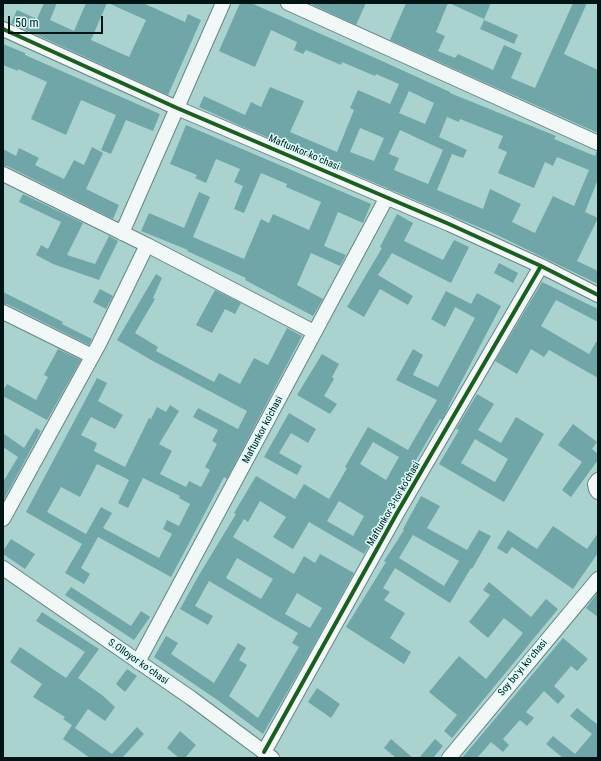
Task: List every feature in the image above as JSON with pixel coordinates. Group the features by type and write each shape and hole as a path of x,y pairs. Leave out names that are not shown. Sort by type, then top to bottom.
{"street":[{"path":"122,232 223,3"},
{"path":"288,3 598,143"},
{"name":"Maftunkor koʻchasi","path":"3,29 177,108 387,197 542,266 598,295"},
{"path":"3,174 122,232 314,332"},
{"name":"Maftunkor ko'chasi","path":"138,662 387,197"},
{"path":"3,519 92,356 147,245"},
{"name":"Maftunkor 3-tor koʼchasi","path":"268,755 397,513 542,266"},
{"path":"3,312 92,356"},
{"path":"598,480 595,484 598,492"},
{"name":"S.Olloyor koʻchasi","path":"3,568 191,698 268,755"},
{"name":"Soy boʻyi koʻchasi","path":"449,758 598,579"}],"building":[{"path":"44,3 57,3 50,20 74,31 86,3 107,3 91,40 129,57 146,20 108,3 143,3 185,22 188,14 201,20 168,95 11,23 17,10 37,19"},
{"path":"240,3 251,3 450,93 556,136 554,139 595,156 598,151 598,179 585,212 598,218 577,261 598,271 598,284 495,234 199,107 204,96 245,115 251,102 261,107 270,87 304,101 290,132 337,152 354,110 350,108 358,90 390,104 399,84 342,62 341,65 306,50 303,54 294,50 297,42 271,30 255,67 219,51","holes":["409,91 434,103 425,124 399,113","447,117 459,122 460,119 503,136 498,148 507,152 498,173 534,188 545,162 553,166 557,157 589,170 574,206 553,196 535,233 512,222 521,204 490,189 483,209 437,190 452,154 463,158 467,150 439,137","360,128 384,138 374,161 350,152","400,130 443,150 428,184 394,170 399,158 389,154"]},
{"path":"309,3 366,3 356,25"},
{"path":"406,3 448,3 436,32 445,36 438,51 455,58 458,54 493,70 504,45 522,53 511,78 535,88 573,3 587,3 564,54 598,70 598,133 390,40"},
{"path":"449,3 491,3 484,19"},
{"path":"484,20 518,35 514,44 480,29"},
{"path":"3,44 160,114 153,131 126,120 111,154 101,150 116,115 81,100 66,135 31,119 47,82 18,69 18,71 3,65"},
{"path":"186,125 371,204 363,223 338,212 324,246 346,255 340,266 311,253 297,285 323,299 313,316 245,280 246,278 187,251 188,250 141,231 149,213 184,228 199,192 210,197 193,237 244,259 261,219 269,223 273,214 309,230 321,202 286,187 287,184 261,173 244,213 234,209 243,186 234,182 240,169 216,159 206,183 195,178 197,175 170,164"},
{"path":"92,147 103,153 86,189 119,205 113,219 7,166 3,166 3,149 16,156 19,148 39,158 35,165 64,179 74,160 84,165"},
{"path":"23,194 83,223 67,255 95,264 109,236 118,241 99,280 53,264 36,255 41,245 48,249 61,222 19,202"},
{"path":"397,214 413,223 404,241 443,260 454,240 469,247 451,283 392,253 378,275 413,296 408,305 380,289 364,317 347,307 382,248 380,247"},
{"path":"499,263 518,273 513,283 494,273"},
{"path":"156,274 162,278 153,298 155,299 135,333 158,347 156,351 214,382 219,373 240,384 254,358 268,365 287,328 302,336 227,479 224,477 171,577 98,537 81,568 90,574 84,584 65,573 82,544 26,512 97,378 107,383 98,401 123,415 115,429 91,417 81,435 97,443 94,451 125,467 149,418 151,419 157,407 166,412 170,405 179,411 159,444 172,451 160,474 186,487 189,481 201,487 210,470 205,467 217,444 212,441 218,430 193,417 198,408 238,429 247,411 151,360 117,340","holes":["97,464 129,480 118,503 128,508 143,478 180,496 179,498 190,504 179,526 167,520 163,529 172,534 159,558 103,528 112,513 101,507 86,534 47,512 61,487 80,497"]},
{"path":"542,282 598,309 598,322 556,300 541,326 589,354 598,339 598,378 549,350 544,357 531,349 517,374 495,361"},
{"path":"100,289 113,296 106,309 93,302"},
{"path":"215,290 241,303 235,314 225,309 212,333 196,325"},
{"path":"446,291 471,304 477,293 501,306 442,420 440,419 395,496 397,497 364,554 309,522 293,549 273,537 286,517 260,501 248,522 244,519 233,537 294,574 304,556 315,563 320,554 354,573 263,734 216,699 154,657 166,636 178,643 171,654 214,683 238,643 246,648 239,660 247,665 229,696 258,718 299,647 292,643 298,633 209,581 195,606 213,616 208,625 180,609 236,514 234,513 256,476 295,499 304,484 329,499 368,427 408,450 437,400 396,380 413,349 423,355 413,375 438,387 475,318 455,307 445,327 431,319","holes":["373,442 399,457 386,480 360,464","339,501 364,516 353,536 327,521","237,558 273,579 261,599 226,578","297,593 322,608 310,628 285,614"]},
{"path":"3,292 63,322 62,324 92,339 89,345 7,304 3,304"},
{"path":"58,349 81,360 47,420 3,396 3,391 7,384 36,400 48,377 44,375"},
{"path":"322,354 339,364 332,377 334,379 324,396 337,404 330,414 297,395"},
{"path":"477,394 494,404 478,430 501,443 516,417 544,434 504,502 439,464 459,430 456,429","holes":["475,439 508,459 495,482 461,463"]},
{"path":"289,413 316,429 308,443 291,433 279,453 302,466 297,475 264,457"},
{"path":"573,424 597,442 592,449 598,454 598,460 571,497 562,490 582,462 558,445"},
{"path":"36,428 41,431 3,501 3,482 18,457 3,447 3,433 24,448"},
{"path":"421,496 440,506 427,528 467,550 479,530 491,536 450,603 395,568 383,588 390,592 384,600 405,613 390,638 411,652 404,664 346,627 386,562 384,561 404,530 403,529","holes":["413,535 459,561 444,586 399,558"]},
{"path":"553,526 587,549 598,533 598,553 573,589 512,547 507,554 497,548 508,530 537,549"},
{"path":"11,539 35,554 25,569 3,554 3,551"},
{"path":"489,582 531,617 546,599 558,609 452,738 444,731 457,715 429,692 459,656 486,679 523,633 504,618 488,638 469,622 490,595 483,590"},
{"path":"71,587 131,626 141,611 150,617 134,640 65,595"},
{"path":"598,592 598,617 586,608"},
{"path":"42,612 99,649 78,678 102,695 115,707 105,721 88,709 75,728 112,754 137,727 144,734 122,758 90,758 63,739 72,725 63,719 65,717 33,697 42,684 10,662 20,647 66,678 85,652 36,621"},
{"path":"563,638 588,659 577,671 571,666 554,686 565,696 558,704 544,691 526,712 534,718 527,726 520,720 503,739 509,745 503,752 491,742 477,758 462,758"},
{"path":"127,669 137,676 125,692 116,684"},
{"path":"317,688 340,704 331,718 308,702"},
{"path":"577,708 598,725 598,758 563,758 546,744 553,736 575,754 592,734 570,716"},
{"path":"180,731 196,745 185,758 179,758 167,748"},
{"path":"391,739 413,758 396,758 384,748"},
{"path":"435,739 443,746 433,758 419,758"}],"cycle path":[{"path":"3,29 177,108 449,224 541,266 598,295"},
{"path":"264,752 397,513 541,266"}]}
